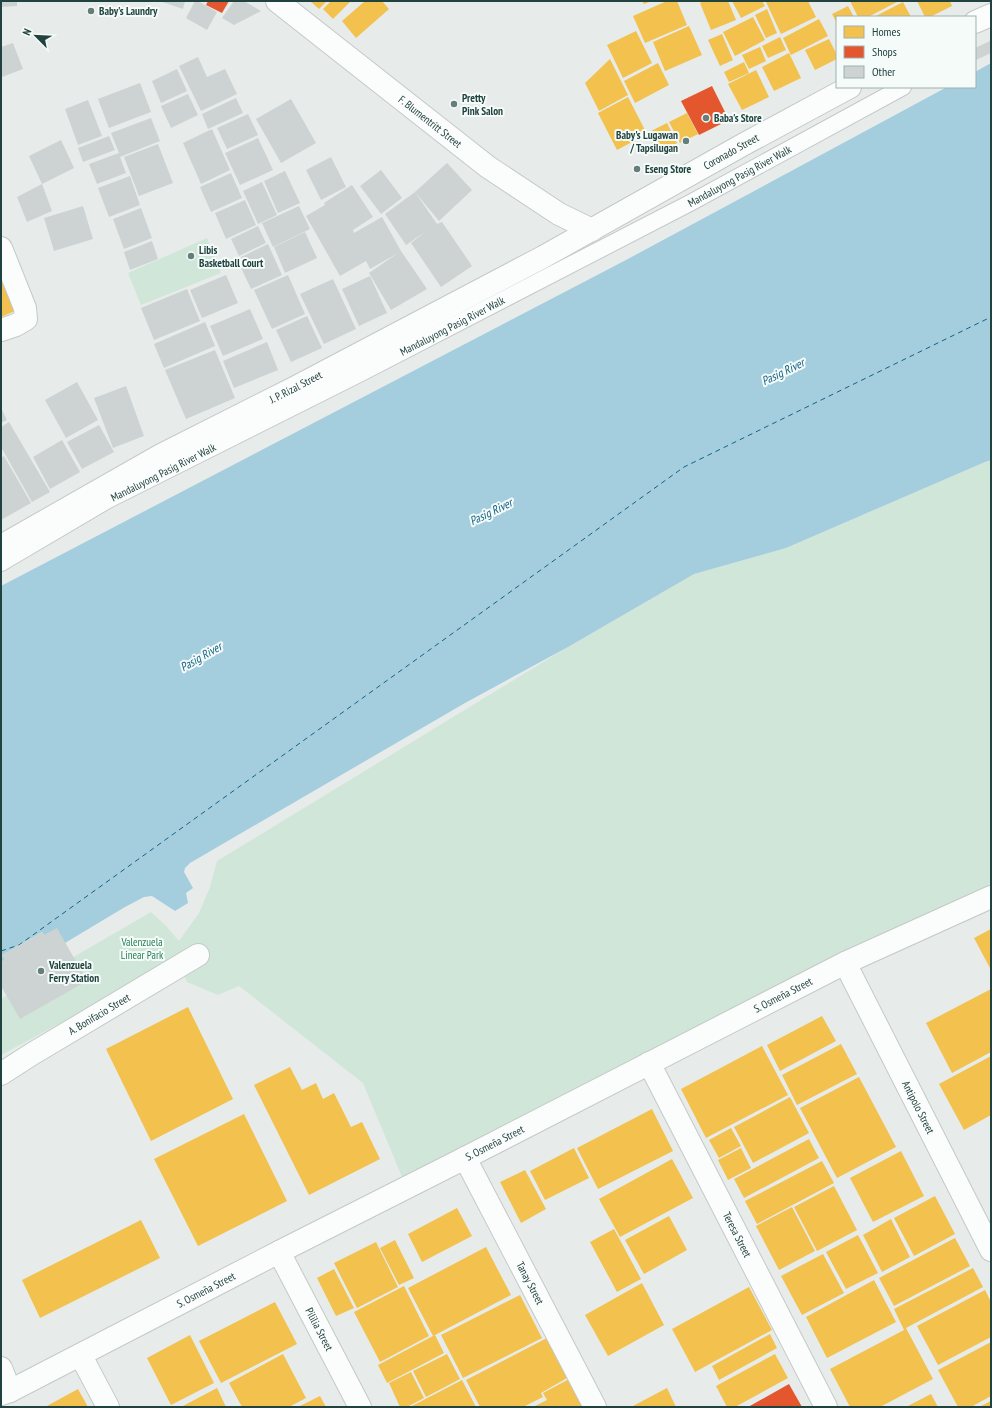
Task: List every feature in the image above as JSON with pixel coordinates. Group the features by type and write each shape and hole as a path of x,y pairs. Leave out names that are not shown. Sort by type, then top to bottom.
{"street":[{"name":"F. Blumentritt Street","path":"277,1 488,167 559,214 592,230"},
{"path":"976,22 991,15"},
{"name":"Coronado Street","path":"592,230 746,143 848,88"},
{"name":"Mandaluyong Pasig River Walk","path":"1,563 108,500 371,368 683,206 901,88"},
{"name":"J. P. Rizal Street","path":"1,546 161,455 299,385 592,230"},
{"path":"1,248 25,308 26,319 16,325 1,330"},
{"name":"S. Osmeña Street","path":"5,1393 81,1356 279,1252 466,1158 845,963 991,897"},
{"name":"A. Bonifacio Street","path":"1,1074 38,1050 198,955"},
{"name":"Antipolo Street","path":"845,963 991,1250"},
{"name":"Teresa Street","path":"649,1063 826,1407"},
{"name":"Tanay Street","path":"466,1158 595,1407"},
{"name":"Pililia Street","path":"279,1252 360,1407"},
{"path":"81,1356 108,1407"},
{"path":"1,1368 5,1393"}],"green space":[{"name":"Libis Basketball Court","path":"207,238 221,273 141,305 128,273"},
{"name":"Valenzuela Linear Park","path":"991,460 991,885 402,1177 363,1083 239,986 218,995 187,982 177,960 1,1055 1,999 151,912 179,941 199,913 210,887 217,861 568,647 694,574 786,548"}],"water":[{"name":"Pasig River","path":"991,63 991,460 786,548 694,574 568,647 465,703 190,863 185,868 184,872 193,888 186,893 188,903 175,911 152,896 144,897 65,943 44,935 42,932 2,955 5,960 1,962 1,586 626,260 945,88 976,88 976,71"}],"building: Homes":[{"path":"310,1 327,1 319,9"},
{"path":"331,1 351,1 333,19 323,9"},
{"path":"365,1 382,1 389,9 356,38 342,21"},
{"path":"642,1 652,1 644,4"},
{"path":"667,1 677,1 687,25 645,43 633,16"},
{"path":"704,1 728,1 736,20 711,30 700,3"},
{"path":"732,1 762,1 765,6 741,18"},
{"path":"808,1 816,17 781,34 766,2"},
{"path":"850,1 899,1 870,16 858,16"},
{"path":"917,1 950,1 952,6 932,16 924,16"},
{"path":"903,2 910,16 876,16"},
{"path":"848,6 853,16 836,16 836,21 832,14"},
{"path":"767,9 777,33 766,38 755,15"},
{"path":"753,17 765,40 735,56 723,32"},
{"path":"819,19 828,36 791,55 783,38"},
{"path":"689,26 702,55 665,71 653,42"},
{"path":"636,31 652,63 623,78 607,45"},
{"path":"722,34 733,60 720,66 708,40"},
{"path":"780,37 786,50 768,58 762,46"},
{"path":"829,39 836,53 836,60 815,70 805,50"},
{"path":"760,47 766,61 749,69 742,55"},
{"path":"789,53 801,78 774,91 762,67"},
{"path":"610,59 628,95 599,111 585,83"},
{"path":"744,62 749,73 729,82 724,72"},
{"path":"658,63 669,85 635,103 624,81"},
{"path":"756,70 769,97 742,110 728,84"},
{"path":"628,97 647,134 617,150 598,113"},
{"path":"687,113 698,134 680,143 669,122"},
{"path":"667,123 677,143 658,154 647,133"},
{"path":"1,277 15,311 1,317"},
{"path":"991,929 991,970 974,938"},
{"path":"991,989 991,1052 952,1073 926,1023"},
{"path":"188,1007 233,1099 151,1141 106,1049"},
{"path":"822,1016 836,1041 780,1071 767,1045"},
{"path":"841,1044 857,1074 797,1105 782,1075"},
{"path":"762,1046 788,1095 706,1138 681,1089"},
{"path":"991,1056 991,1115 964,1130 939,1084"},
{"path":"290,1067 302,1090 316,1083 323,1099 334,1093 351,1127 362,1122 380,1159 309,1195 254,1085"},
{"path":"859,1077 896,1147 837,1178 800,1108"},
{"path":"790,1097 809,1133 753,1163 734,1127"},
{"path":"652,1109 673,1151 598,1189 577,1148"},
{"path":"244,1114 287,1201 198,1246 154,1159"},
{"path":"731,1128 741,1146 719,1158 709,1140"},
{"path":"809,1139 819,1158 744,1198 734,1179"},
{"path":"574,1148 589,1178 545,1200 530,1171"},
{"path":"741,1148 751,1168 728,1180 718,1160"},
{"path":"901,1151 924,1196 873,1222 850,1178"},
{"path":"672,1159 693,1198 620,1237 599,1199"},
{"path":"822,1161 834,1183 757,1224 745,1201"},
{"path":"525,1170 546,1209 521,1223 500,1182"},
{"path":"834,1186 857,1230 817,1251 794,1207"},
{"path":"935,1196 955,1234 914,1256 894,1218"},
{"path":"792,1207 815,1251 779,1270 756,1226"},
{"path":"457,1208 472,1236 422,1262 408,1234"},
{"path":"669,1216 687,1250 644,1274 625,1240"},
{"path":"891,1219 910,1257 882,1272 863,1235"},
{"path":"141,1220 160,1258 40,1318 22,1280"},
{"path":"614,1229 641,1279 617,1292 590,1242"},
{"path":"858,1235 878,1273 846,1289 826,1252"},
{"path":"955,1238 970,1266 894,1306 879,1278"},
{"path":"395,1240 414,1278 399,1285 380,1248"},
{"path":"376,1242 398,1287 357,1308 334,1263"},
{"path":"486,1247 511,1295 435,1335 444,1353 387,1383 378,1365 433,1336 408,1288"},
{"path":"823,1254 844,1293 802,1315 781,1276"},
{"path":"973,1268 983,1287 906,1328 933,1379 880,1407 850,1407 830,1369 904,1330 894,1309"},
{"path":"334,1269 354,1308 336,1316 317,1278"},
{"path":"874,1280 896,1322 827,1358 806,1317"},
{"path":"642,1283 664,1325 608,1356 585,1315"},
{"path":"404,1286 429,1336 380,1362 354,1312"},
{"path":"749,1287 772,1330 695,1372 672,1329"},
{"path":"985,1290 991,1302 991,1337 938,1365 917,1326"},
{"path":"520,1295 542,1338 463,1378 441,1335"},
{"path":"275,1302 297,1344 221,1383 199,1341"},
{"path":"770,1334 777,1348 719,1380 712,1366"},
{"path":"190,1335 214,1383 171,1405 147,1358"},
{"path":"547,1338 567,1378 541,1393 543,1397 523,1407 480,1407 466,1380"},
{"path":"991,1342 991,1396 971,1407 958,1407 938,1370"},
{"path":"283,1354 306,1398 289,1407 242,1407 229,1383"},
{"path":"447,1354 460,1379 426,1397 413,1371"},
{"path":"775,1354 788,1378 735,1407 727,1407 716,1386"},
{"path":"411,1372 424,1398 407,1407 400,1407 389,1383"},
{"path":"571,1378 586,1407 533,1407 547,1400 543,1393"},
{"path":"462,1380 476,1407 410,1407"},
{"path":"217,1388 226,1407 181,1407"},
{"path":"667,1388 676,1407 631,1407"},
{"path":"78,1389 88,1407 45,1407"},
{"path":"931,1394 938,1407 906,1407"},
{"path":"320,1396 326,1407 298,1407"},
{"path":"991,1401 991,1407 979,1407"}],"building: Shops":[{"path":"208,1 229,1 222,13 206,5"},
{"path":"712,86 729,120 699,135 681,101"},
{"path":"789,1384 802,1407 748,1407"}],"building: Other":[{"path":"1,1 17,1 17,6 1,7"},
{"path":"159,1 185,1 183,9"},
{"path":"195,1 198,1 217,12 207,30 186,18"},
{"path":"234,1 244,1 261,11 234,25 222,18"},
{"path":"990,41 991,53 976,60 976,48"},
{"path":"13,43 23,69 2,77 1,47"},
{"path":"198,57 207,77 225,69 237,94 201,111 179,66"},
{"path":"177,69 187,91 161,103 152,81"},
{"path":"140,83 151,112 109,128 98,99"},
{"path":"188,94 198,115 171,128 161,106"},
{"path":"236,98 243,113 208,129 202,114"},
{"path":"291,99 316,143 281,163 256,119"},
{"path":"88,100 102,136 78,145 65,109"},
{"path":"248,114 258,135 227,149 217,128"},
{"path":"151,118 160,141 120,157 126,173 97,184 89,164 119,153 111,133"},
{"path":"212,129 230,170 201,184 183,143"},
{"path":"109,136 115,150 83,162 78,148"},
{"path":"258,138 273,170 240,185 225,153"},
{"path":"61,140 74,168 42,184 29,156"},
{"path":"158,144 173,183 139,196 124,157"},
{"path":"331,157 346,187 321,200 306,170"},
{"path":"447,163 472,190 439,221 415,192"},
{"path":"381,170 402,198 381,214 360,186"},
{"path":"285,171 300,203 278,213 264,181"},
{"path":"231,173 242,198 211,212 200,187"},
{"path":"130,176 140,205 109,217 98,188"},
{"path":"262,182 277,215 258,224 243,191"},
{"path":"42,184 52,211 27,222 17,197"},
{"path":"352,185 373,217 353,230 354,233 382,217 401,251 427,289 391,310 369,273 398,253 370,269 366,261 340,276 306,216 325,205 324,203"},
{"path":"415,192 437,224 442,222 472,266 441,287 411,243 425,232 406,245 385,214"},
{"path":"245,200 256,225 226,239 215,213"},
{"path":"83,206 93,239 54,251 44,218"},
{"path":"299,206 310,229 273,247 262,223"},
{"path":"141,208 152,238 124,249 113,219"},
{"path":"258,226 266,243 239,256 231,239"},
{"path":"305,232 317,258 285,273 274,247"},
{"path":"152,241 158,259 130,270 124,252"},
{"path":"268,244 282,275 251,289 237,259"},
{"path":"226,275 238,303 202,318 190,290"},
{"path":"288,275 305,314 272,329 254,290"},
{"path":"370,276 387,313 359,326 342,289"},
{"path":"333,279 356,329 324,344 300,294"},
{"path":"187,289 200,321 154,340 141,308"},
{"path":"250,309 263,339 223,356 210,326"},
{"path":"307,316 322,348 291,362 276,330"},
{"path":"205,322 215,346 164,368 154,344"},
{"path":"267,342 278,370 234,388 223,361"},
{"path":"215,350 235,398 186,419 165,370"},
{"path":"77,382 98,420 66,438 45,400"},
{"path":"126,386 144,436 113,448 94,398"},
{"path":"1,408 7,420 1,423"},
{"path":"9,422 50,492 32,502 1,447 1,427"},
{"path":"99,425 114,452 82,469 67,442"},
{"path":"62,440 80,472 50,489 33,457"},
{"path":"4,456 31,503 1,520 1,458"},
{"name":"Valenzuela Ferry Station","path":"57,928 87,981 20,1019 1,986 1,962 5,960 2,955 42,932 44,935"}],"ferry route":[{"path":"1,951 19,945 684,467 991,317"}],"place":[{"name":"Baby's Laundry","path":"91,11"},
{"name":"Pretty Pink Salon","path":"454,104"},
{"name":"Baba's Store","path":"706,118"},
{"name":"Baby's Lugawan / Tapsilugan","path":"686,141"},
{"name":"Eseng Store","path":"637,169"},
{"name":"Libis Basketball Court","path":"191,256"},
{"name":"Valenzuela Ferry Station","path":"41,971"}]}
